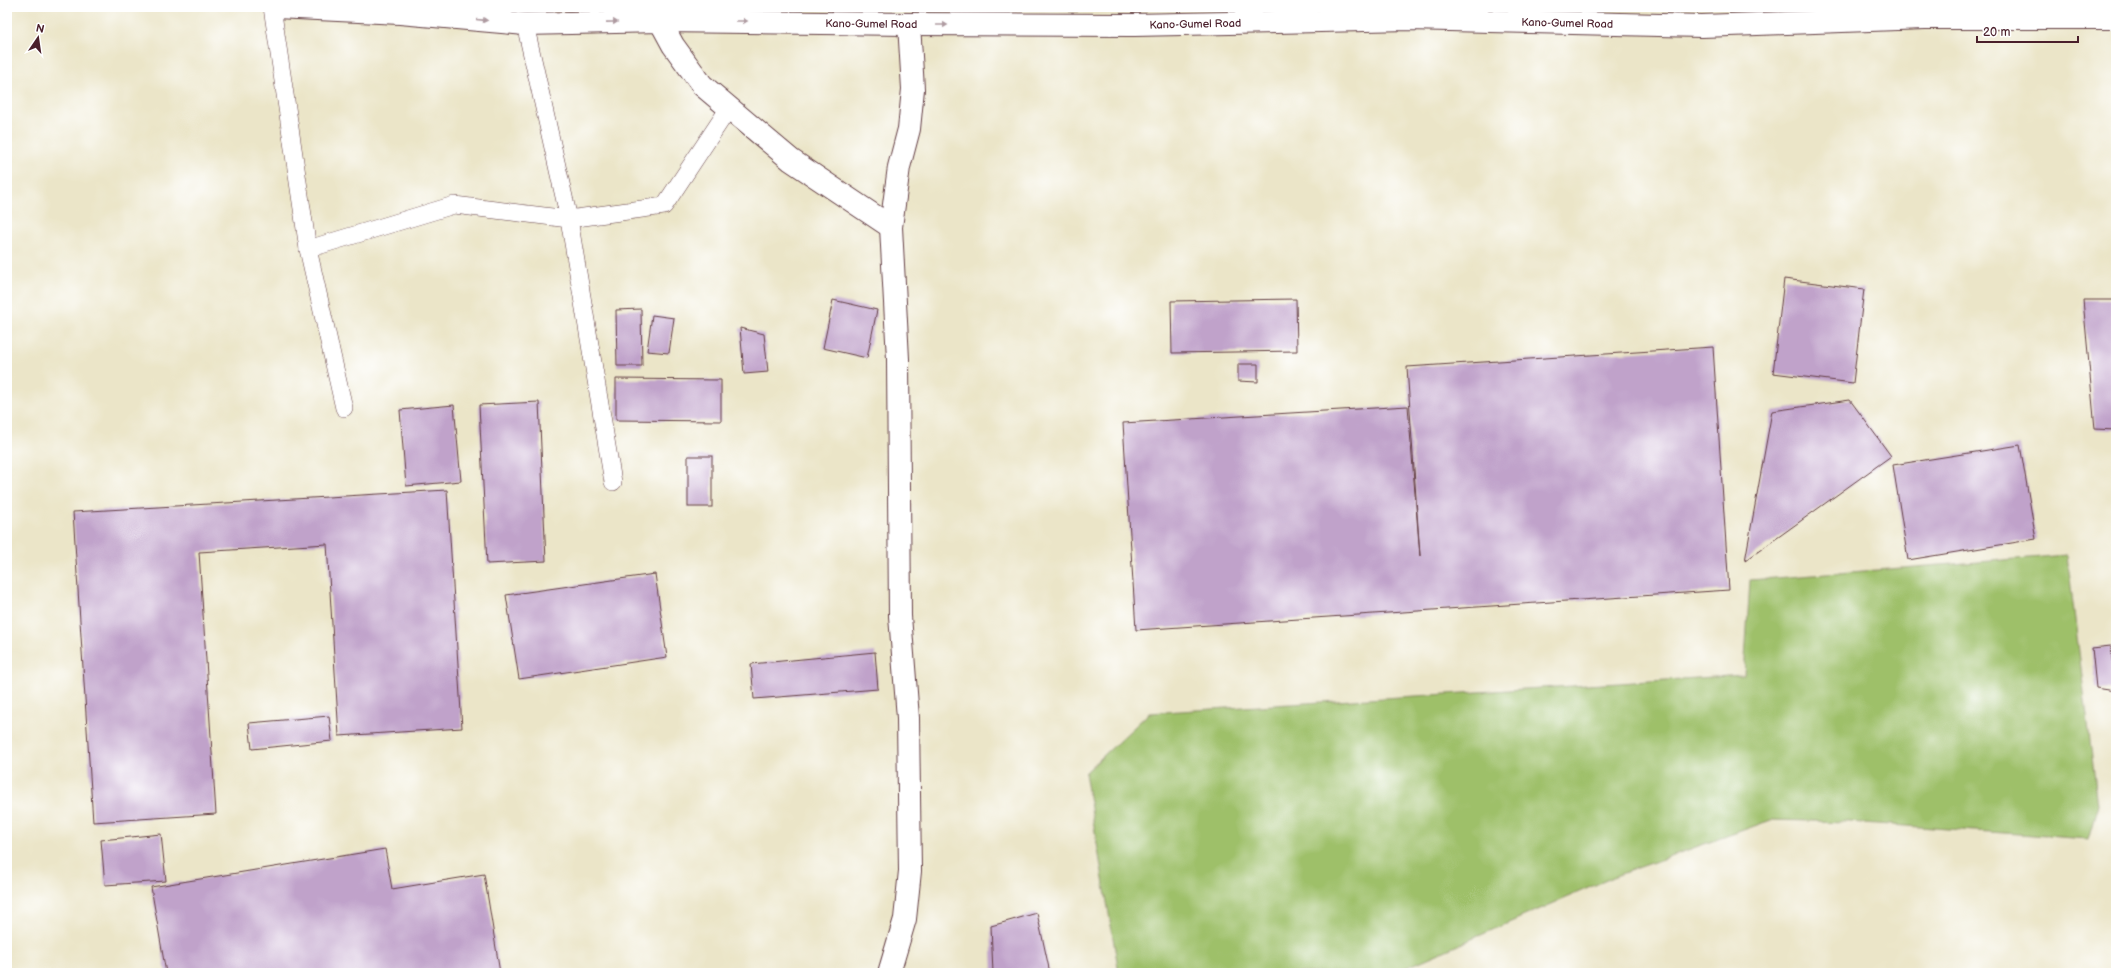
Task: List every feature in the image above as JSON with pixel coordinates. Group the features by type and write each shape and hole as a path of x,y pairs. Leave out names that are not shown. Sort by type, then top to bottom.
{"main road":[{"name":"Kano-Gumel Road","path":"276,7 400,13 525,24 660,21 909,24 1134,16 1409,19 1702,26 1926,18 2116,18"},
{"path":"660,21 673,45 702,85 791,160 891,227"},
{"path":"889,973 905,919 910,871 908,718 900,616 898,367 891,227 898,167 908,128 913,89 909,24"}],"lane":[{"path":"272,7 308,249 344,408"},
{"path":"525,24 569,219 613,482"},
{"path":"308,249 454,205 569,219 664,206 729,108"}],"green space":[{"path":"2067,555 2098,805 2088,839 1849,822 1771,820 1618,875 1394,973 1119,973 1085,773 1149,713 1744,675 1750,580"}],"building":[{"path":"1784,279 1864,289 1853,383 1773,373"},
{"path":"1296,299 1297,351 1172,353 1171,301"},
{"path":"833,300 877,310 867,358 823,348"},
{"path":"2083,300 2116,300 2116,430 2095,429"},
{"path":"641,309 642,366 617,366 616,310"},
{"path":"652,315 674,318 669,353 647,351"},
{"path":"740,328 764,334 768,372 744,374"},
{"path":"1713,347 1729,590 1136,630 1123,423 1408,406 1420,556 1407,367"},
{"path":"1238,364 1258,364 1258,382 1238,381"},
{"path":"616,379 721,380 721,421 616,420"},
{"path":"1850,400 1891,456 1745,561 1772,411"},
{"path":"539,402 546,561 487,564 479,405"},
{"path":"454,405 461,481 406,486 400,410"},
{"path":"2020,445 2036,539 1908,560 1893,465"},
{"path":"688,456 712,456 712,507 688,507"},
{"path":"447,490 462,728 339,736 327,544 199,552 216,814 93,822 73,512"},
{"path":"655,574 667,657 519,679 506,595"},
{"path":"2111,646 2115,691 2096,688 2092,648"},
{"path":"875,652 878,689 754,699 751,664"},
{"path":"329,716 332,741 252,749 249,723"},
{"path":"161,834 166,881 105,885 101,840"},
{"path":"385,849 392,889 484,874 500,973 166,973 151,887"},
{"path":"1037,913 1050,973 993,973 991,926"}]}
